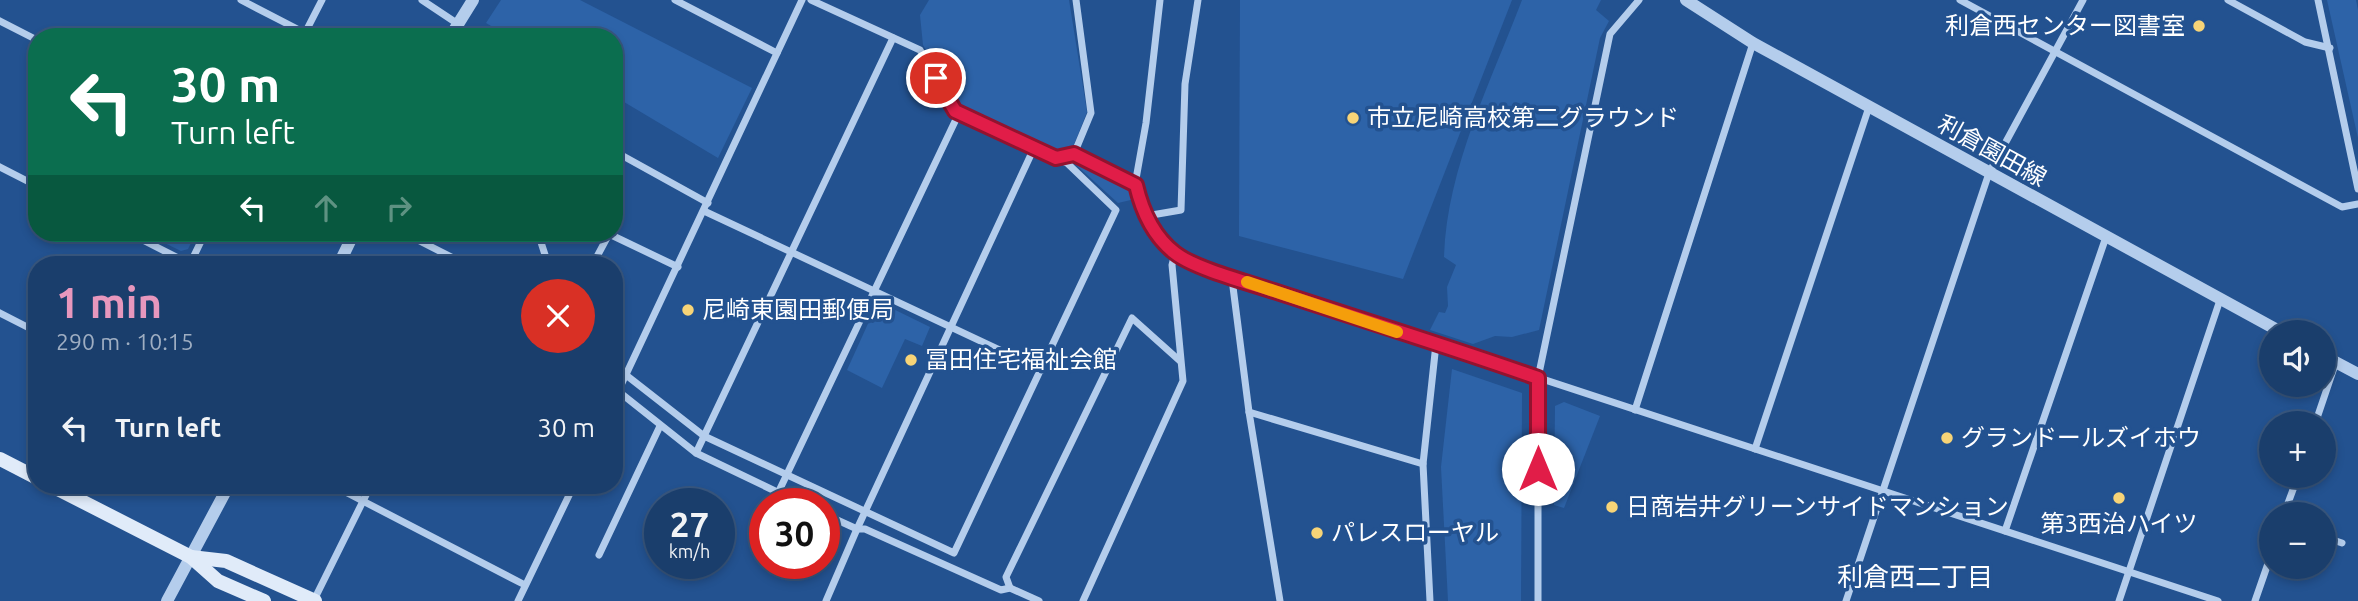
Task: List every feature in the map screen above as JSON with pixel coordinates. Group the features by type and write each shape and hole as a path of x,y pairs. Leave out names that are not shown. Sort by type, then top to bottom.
{"main road":[{"path":"0,459 28,473"},
{"path":"81,494 191,557 218,581 264,601"},
{"path":"191,557 226,561 315,601"}],"street":[{"path":"241,0 291,28"},
{"path":"308,28 322,0"},
{"path":"422,0 458,24"},
{"path":"456,28 473,0"},
{"path":"675,0 777,53"},
{"path":"623,382 802,0"},
{"path":"811,0 920,51 955,111 1067,163 1116,210 948,566"},
{"path":"1074,154 1091,113 1076,0"},
{"path":"1160,0 1136,185 1146,216 1175,253 1235,278 2218,601"},
{"path":"1146,216 1181,211 1185,84 1198,0"},
{"path":"1538,601 1538,378 1610,34 1639,0"},
{"name":"利倉園田線","path":"1686,0 1753,43 2259,320"},
{"path":"1961,0 2342,207 2358,204"},
{"path":"1846,601 1989,173 2083,0"},
{"path":"2228,0 2305,42 2330,48"},
{"path":"2318,0 2358,189"},
{"path":"0,21 28,35"},
{"path":"696,453 893,38"},
{"path":"1635,410 1753,43"},
{"path":"1755,449 1869,107"},
{"path":"780,488 959,113"},
{"path":"826,601 1034,148"},
{"path":"1056,158 1074,154 1136,185"},
{"path":"623,156 708,202"},
{"path":"0,167 28,181"},
{"path":"704,211 1042,370"},
{"path":"2005,531 2106,237"},
{"path":"623,240 678,267"},
{"path":"147,242 174,256"},
{"path":"422,242 449,256"},
{"path":"1083,601 1183,381 1172,265 1175,253"},
{"path":"1235,278 1233,287 1249,412 1280,601"},
{"path":"2119,601 2220,300"},
{"path":"0,313 28,327"},
{"path":"1010,588 1006,577 1132,318 1180,361"},
{"path":"1430,601 1423,464 1436,344"},
{"path":"2336,362 2358,374"},
{"path":"626,375 704,436 954,553"},
{"path":"623,391 660,426 696,453 768,488"},
{"path":"1249,412 1423,464"},
{"path":"599,555 660,426"},
{"path":"167,601 224,494"},
{"path":"349,494 525,585"},
{"path":"315,601 366,494"},
{"path":"517,601 570,494"},
{"path":"840,521 857,529 865,529 1001,590 1010,588 1039,601"},
{"path":"2336,541 2342,543"},
{"path":"2255,601 2263,579"}],"shaded area":[{"path":"501,0 580,0 752,88 718,158 623,101 623,28 495,28 486,23"},
{"path":"929,0 1069,0 1087,112 1073,147 1061,151 959,105 923,45 920,15"},
{"name":"市立尼崎高校第二グラウンド","path":"1240,0 1512,0 1403,279 1239,236"},
{"path":"1522,0 1601,0 1596,10 1609,21 1600,38 1539,330 1512,337 1495,336 1473,344 1430,330 1439,312 1445,313 1448,306 1447,287 1456,265 1444,257 1453,190 1472,125"},
{"path":"2327,0 2356,0 2358,138"},
{"path":"1073,160 1132,188 1135,199 1118,203"},
{"path":"162,242 192,242 188,249 181,251"},
{"path":"885,305 930,327 922,346 905,339 882,388 847,370 876,306"},
{"path":"1452,369 1522,393 1521,601 1448,601 1441,467"},
{"path":"1564,402 1600,416 1564,508 1554,505 1555,406"}],"slow traffic":[{"path":"1247,282 1397,332"}],"place":[{"name":"利倉西センター図書室","path":"2199,26"},
{"name":"市立尼崎高校第二グラウンド","path":"1353,118"},
{"name":"尼崎東園田郵便局","path":"688,310"},
{"name":"冨田住宅福祉会館","path":"911,360"},
{"name":"グランドールズイホウ","path":"1947,438"},
{"name":"第3西治ハイツ","path":"2119,498"},
{"name":"日商岩井グリーンサイドマンション","path":"1612,507"},
{"name":"パレスローヤル","path":"1317,533"}],"district":[{"name":"利倉西二丁目","path":"1915,577"}],"route":[{"path":"936,78 955,111 1056,158 1074,154 1136,185 1146,216 1156,232 1165,244 1184,259 1538,378 1538,469"}]}
